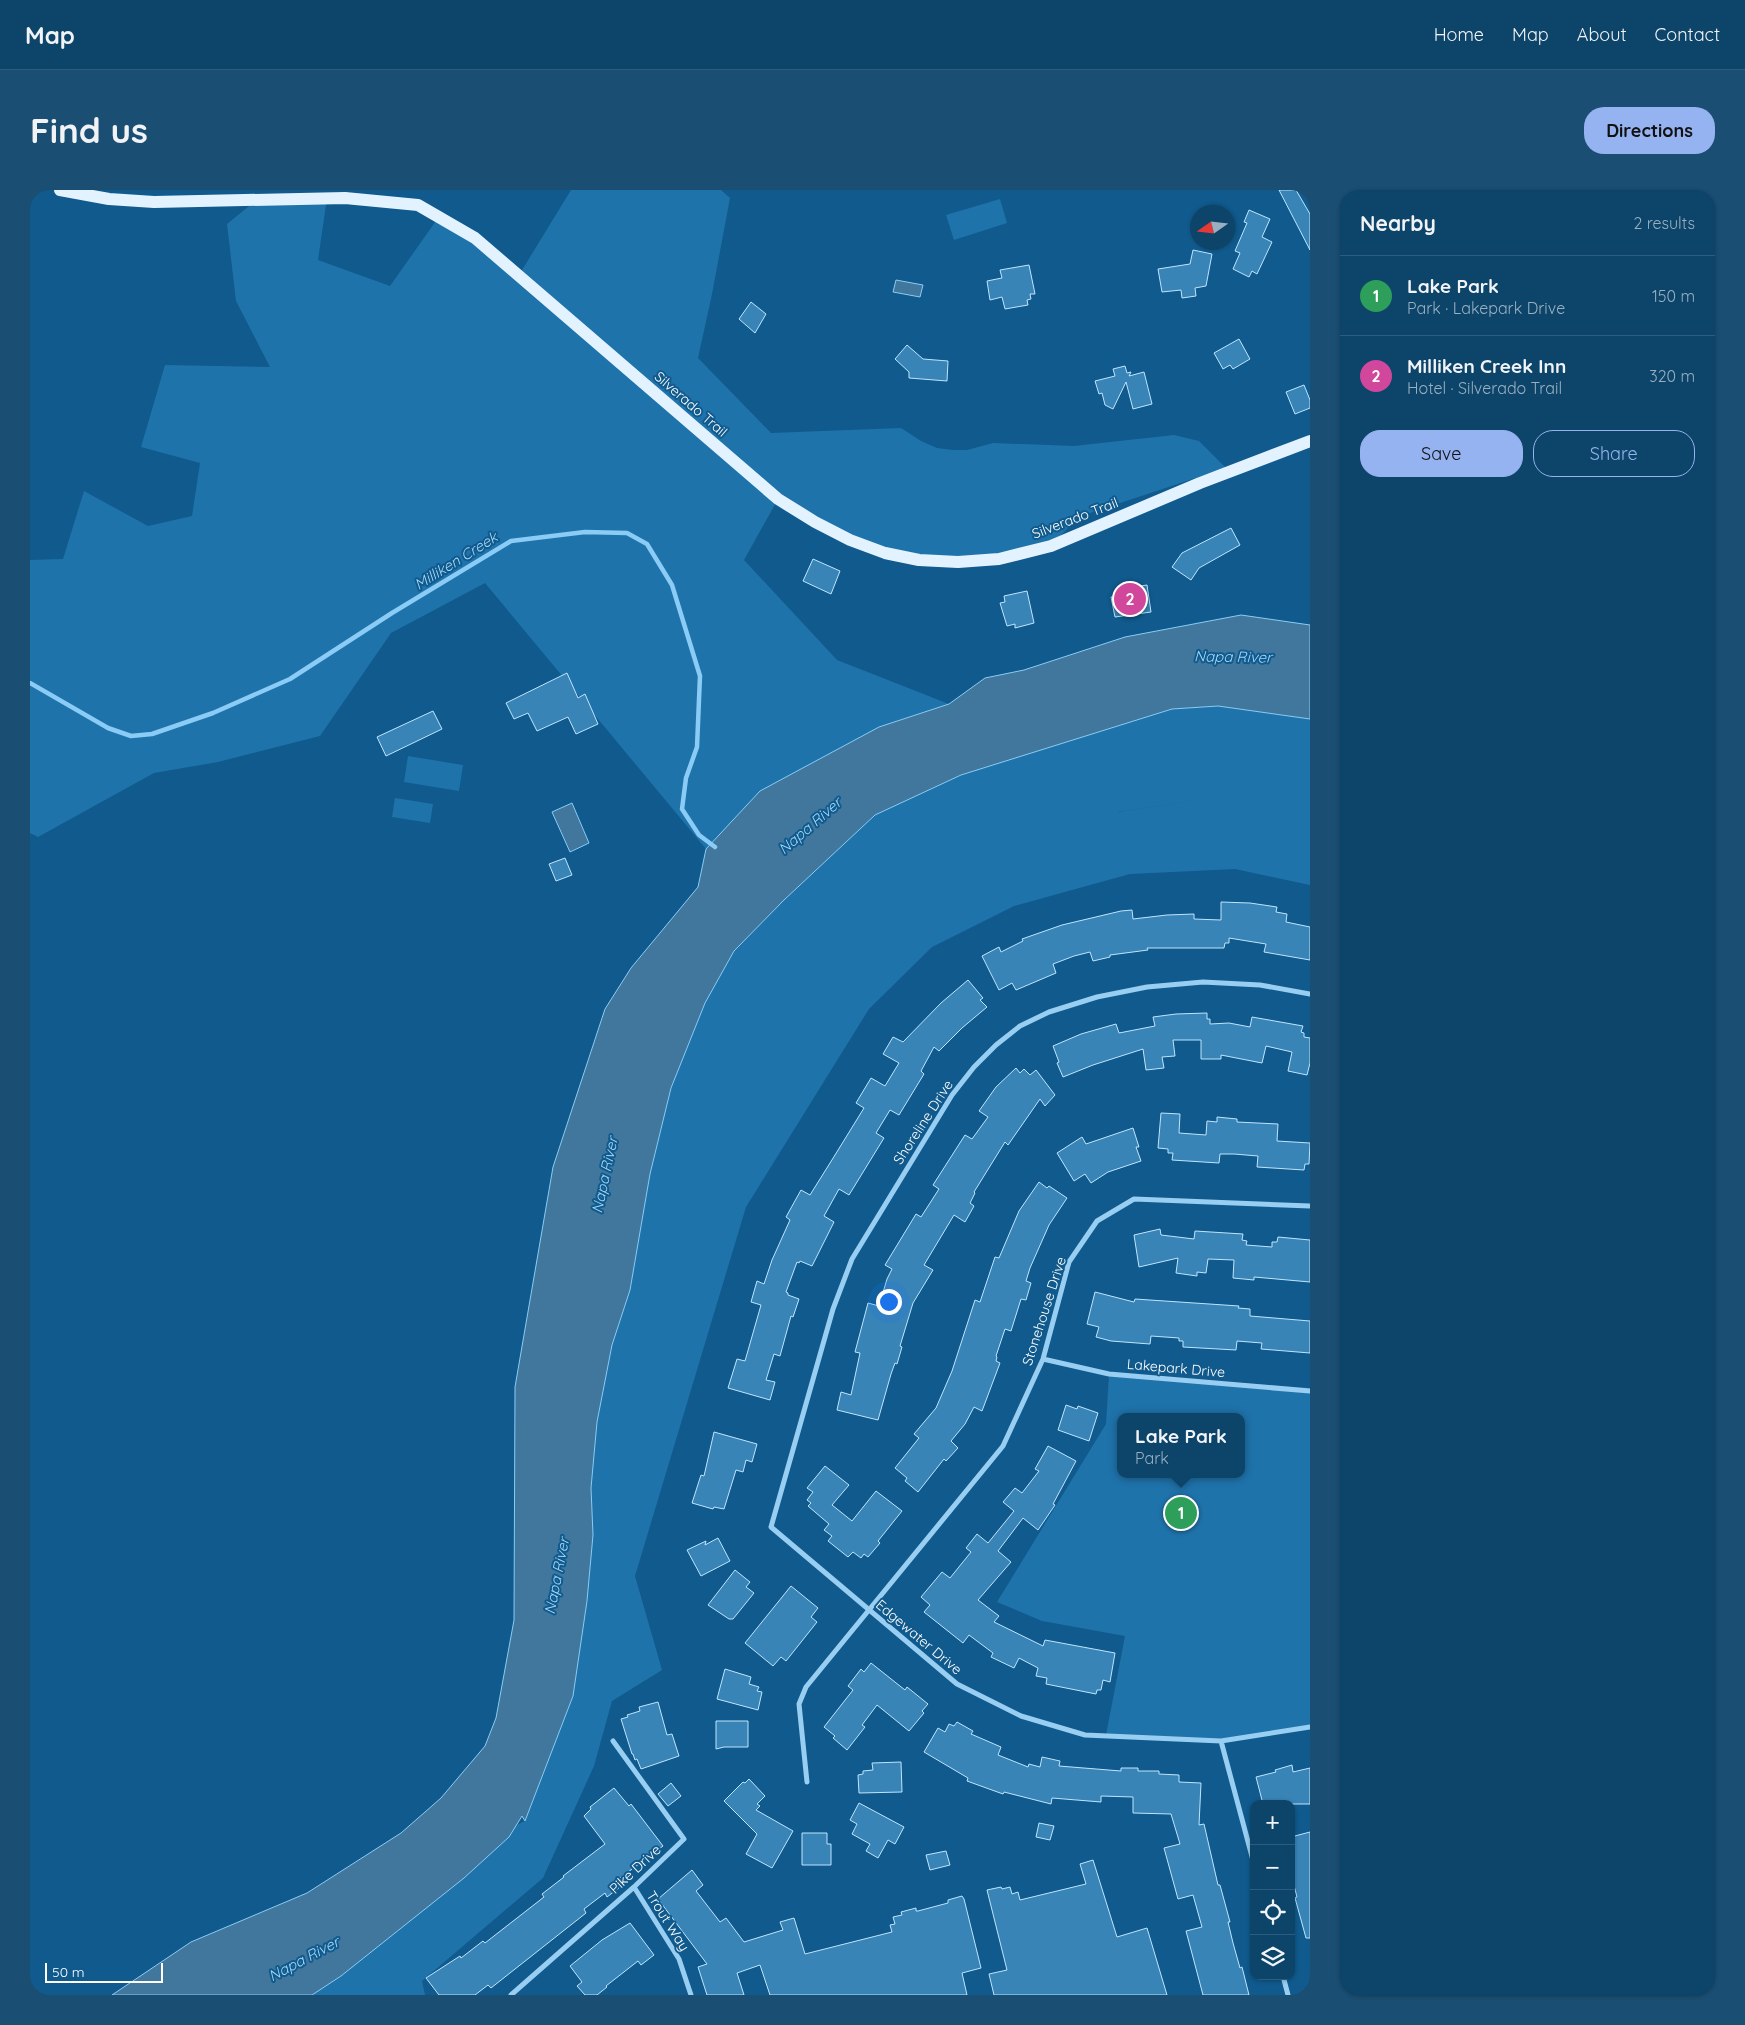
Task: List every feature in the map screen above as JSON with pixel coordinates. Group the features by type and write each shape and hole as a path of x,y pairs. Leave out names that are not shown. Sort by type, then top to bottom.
{"main road":[{"name":"Silverado Trail","path":"60,190 109,199 154,202 345,198 418,205 475,238 778,499 815,522 850,540 885,554 919,560 958,562 999,559 1051,546 1310,441"}],"street":[{"name":"Shoreline Drive","path":"771,1527 833,1309 852,1259 952,1095 990,1050 1020,1026 1049,1012 1097,997 1147,987 1204,982 1260,985 1310,994"},
{"name":"Stonehouse Drive","path":"807,1782 799,1704 806,1686 1003,1446 1043,1359 1069,1262 1097,1221 1134,1199 1310,1206"},
{"name":"Lakepark Drive","path":"1043,1359 1109,1374 1310,1390"},
{"name":"Edgewater Drive","path":"771,1527 957,1684 1020,1716 1086,1735 1221,1741 1310,1727"},
{"name":"Pike Drive","path":"511,1995 634,1887 684,1840 613,1741"},
{"path":"1221,1741 1250,1849"},
{"name":"Trout Way","path":"634,1887 679,1960 691,1995"},
{"path":"1284,1980 1288,1995"}],"shaded area":[{"path":"571,190 721,190 730,198 698,358 771,433 901,428 921,441 937,448 953,450 967,450 993,443 1074,446 1174,435 1199,441 1226,468 1078,517 1051,546 999,559 885,553 778,499 744,560 837,660 949,704 879,727 760,791 706,849 485,583 391,633 320,736 218,762 154,773 38,837 30,833 30,560 63,559 84,491 148,526 192,516 200,463 141,447 165,365 270,367 236,301 227,224 258,199 327,198 318,260 390,286 438,218 519,275"},
{"path":"1000,199 1007,223 954,240 946,215"},
{"path":"1218,706 1310,719 1310,885 1235,869 1130,874 1014,906 932,947 869,1009 746,1207 635,1576 662,1670 612,1701 594,1766 543,1878 422,1981 425,1995 312,1995 341,1976 410,1920 482,1841 525,1821 573,1696 587,1601 593,1535 591,1488 597,1422 612,1345 630,1290 650,1174 671,1088 705,1003 734,951 784,900 875,815 961,775 1172,709"},
{"path":"408,756 463,765 459,791 404,782"},
{"path":"395,798 433,804 430,823 392,817"},
{"path":"1109,1374 1310,1388 1310,1727 1221,1741 1106,1735 1125,1636 1042,1621 997,1602 1106,1424"}],"water":[{"path":"896,280 923,285 920,297 893,292"},
{"name":"Napa River","path":"1241,615 1310,625 1310,719 1218,706 1172,709 961,775 875,815 784,900 734,951 705,1003 671,1088 650,1174 630,1290 612,1345 597,1422 591,1488 593,1535 587,1601 573,1696 525,1821 522,1816 509,1837 464,1878 341,1976 312,1995 112,1995 191,1942 307,1893 401,1833 441,1798 485,1746 496,1718 514,1620 515,1387 553,1167 605,1009 631,968 698,887 706,849 760,791 879,727 949,704 985,678 1024,670 1125,637"},
{"path":"572,803 589,843 570,852 552,812"}],"building":[{"path":"1279,190 1296,190 1310,214 1310,250"},
{"path":"1249,210 1270,219 1262,237 1272,242 1257,274 1252,271 1249,277 1233,269 1240,253 1235,251 1247,223 1244,222"},
{"path":"1193,250 1212,254 1206,286 1195,288 1196,296 1182,298 1181,290 1162,292 1158,269 1190,264"},
{"path":"1029,265 1035,294 1030,294 1031,299 1027,300 1028,305 1005,309 1002,297 990,300 987,281 1002,278 1000,270"},
{"path":"751,302 766,314 755,333 739,319"},
{"path":"1239,339 1250,359 1233,369 1230,365 1223,369 1214,353"},
{"path":"907,345 923,359 948,361 947,381 909,378 909,372 895,359"},
{"path":"1125,366 1127,373 1131,372 1129,376 1144,372 1152,404 1133,409 1126,382 1113,409 1105,405 1102,393 1099,394 1095,381 1115,376 1113,369"},
{"path":"1304,385 1310,400 1310,408 1295,414 1286,392"},
{"path":"1231,528 1240,545 1199,568 1191,580 1172,567 1182,553"},
{"path":"813,559 840,571 831,594 803,581"},
{"path":"1147,585 1151,612 1115,617 1111,597 1121,595 1120,589"},
{"path":"1027,591 1034,623 1015,628 1015,624 1007,626 1000,603 1005,602 1004,596"},
{"path":"567,673 578,698 585,694 598,724 576,734 568,717 537,731 528,713 514,719 506,703"},
{"path":"433,711 442,729 386,756 377,737"},
{"path":"565,858 572,875 556,881 549,864"},
{"path":"1221,902 1250,903 1277,907 1276,912 1287,914 1286,922 1310,927 1310,960 1264,952 1266,944 1229,938 1229,943 1225,943 1224,948 1147,948 1148,950 1110,955 1110,957 1093,961 1090,952 1053,964 1056,973 1016,990 1012,983 999,990 982,956 999,947 1001,952 1023,941 1022,939 1062,925 1121,911 1132,910 1133,919 1194,914 1194,919 1221,920"},
{"path":"968,980 983,998 980,1000 987,1007 939,1051 934,1047 921,1071 924,1074 899,1115 890,1110 876,1133 884,1138 849,1195 839,1189 824,1216 834,1222 812,1266 800,1261 799,1263 797,1262 786,1292 788,1295 799,1299 793,1317 791,1316 780,1356 774,1354 766,1380 775,1382 770,1400 728,1388 737,1359 745,1361 761,1305 751,1302 757,1281 764,1284 772,1260 790,1220 786,1217 801,1190 810,1195 835,1155 864,1108 856,1103 871,1078 885,1086 899,1063 883,1054 893,1037 903,1042 941,1003"},
{"path":"1207,1013 1207,1019 1210,1019 1210,1024 1229,1023 1250,1027 1252,1017 1303,1026 1301,1032 1304,1033 1304,1037 1310,1038 1310,1063 1307,1075 1288,1071 1292,1052 1266,1046 1262,1063 1221,1055 1221,1059 1201,1059 1201,1040 1173,1040 1175,1056 1162,1057 1164,1068 1146,1070 1143,1049 1063,1077 1057,1063 1059,1062 1053,1046 1081,1034 1116,1024 1119,1033 1155,1026 1153,1017"},
{"path":"1016,1068 1020,1073 1024,1069 1030,1075 1036,1070 1055,1095 1045,1106 1040,1099 1008,1145 1005,1142 974,1192 970,1203 974,1206 965,1222 954,1215 924,1265 933,1270 913,1303 900,1346 902,1347 897,1364 895,1363 891,1374 878,1420 837,1410 841,1392 851,1395 860,1353 855,1352 868,1303 879,1306 892,1269 885,1265 916,1214 921,1217 939,1189 933,1185 965,1135 972,1139 988,1117 979,1111 996,1087"},
{"path":"1161,1113 1180,1114 1179,1133 1206,1135 1207,1121 1217,1122 1217,1117 1237,1119 1237,1122 1278,1124 1277,1141 1310,1143 1309,1164 1305,1164 1304,1170 1257,1167 1258,1156 1234,1154 1220,1154 1219,1163 1172,1160 1173,1153 1168,1153 1168,1149 1158,1148"},
{"path":"1133,1128 1139,1147 1136,1147 1141,1161 1108,1172 1091,1183 1085,1174 1074,1181 1057,1153 1082,1137 1086,1144"},
{"path":"1039,1182 1067,1198 1049,1225 1030,1268 1026,1281 1031,1283 1026,1300 1021,1299 1011,1331 1005,1329 996,1356 996,1361 1000,1363 982,1411 974,1407 965,1424 951,1441 958,1448 946,1461 944,1459 918,1492 905,1481 907,1478 895,1468 919,1438 914,1434 936,1408 952,1371 975,1300 980,1302 995,1257 999,1258 1019,1211"},
{"path":"1160,1229 1161,1235 1194,1239 1195,1231 1243,1234 1242,1240 1247,1241 1246,1245 1272,1247 1272,1242 1277,1242 1278,1237 1310,1240 1310,1282 1254,1277 1254,1280 1233,1278 1234,1260 1208,1259 1206,1273 1197,1272 1197,1276 1176,1273 1178,1258 1139,1267 1134,1235"},
{"path":"1095,1292 1134,1302 1135,1299 1239,1306 1238,1308 1250,1309 1250,1316 1310,1321 1310,1353 1261,1349 1262,1343 1237,1341 1236,1350 1183,1347 1183,1341 1179,1341 1179,1338 1151,1336 1150,1344 1111,1341 1096,1337 1099,1327 1087,1324"},
{"path":"1066,1405 1077,1409 1078,1406 1098,1413 1089,1441 1058,1430"},
{"path":"714,1432 757,1444 752,1462 746,1460 743,1472 736,1470 724,1509 714,1507 713,1509 692,1503 701,1475 704,1476"},
{"path":"1048,1446 1076,1461 1053,1504 1055,1505 1038,1530 1023,1518 998,1551 1011,1562 978,1600 999,1616 994,1622 1043,1646 1045,1640 1115,1653 1110,1682 1103,1680 1101,1690 1097,1690 1096,1694 1046,1684 1047,1678 1036,1676 1038,1668 1019,1658 1014,1668 991,1657 993,1653 969,1635 963,1643 924,1612 930,1605 921,1597 942,1572 950,1578 971,1552 966,1548 977,1534 988,1543 1014,1511 1003,1502 1015,1488 1022,1493 1039,1471 1035,1469"},
{"path":"825,1466 849,1485 832,1505 852,1521 876,1491 902,1511 868,1557 864,1554 861,1558 853,1552 848,1557 828,1541 832,1536 824,1530 829,1524 808,1506 811,1503 807,1500 813,1492 807,1488"},
{"path":"718,1538 730,1561 701,1576 687,1550 706,1541 705,1545"},
{"path":"735,1570 750,1582 746,1587 754,1593 733,1619 729,1619 708,1605"},
{"path":"791,1586 818,1608 811,1617 817,1622 786,1661 781,1657 773,1666 745,1643"},
{"path":"871,1663 905,1690 907,1687 928,1704 922,1711 924,1713 909,1731 877,1705 862,1725 865,1727 847,1750 824,1727 853,1690 848,1686 861,1669 864,1672"},
{"path":"725,1669 751,1677 749,1684 759,1687 757,1691 762,1692 758,1710 717,1699"},
{"path":"658,1702 667,1735 672,1734 679,1756 641,1769 637,1759 635,1760 632,1754 621,1719 640,1711 639,1707"},
{"path":"716,1721 748,1721 748,1747 716,1749"},
{"path":"957,1722 973,1731 971,1734 1001,1747 998,1755 1028,1767 1029,1764 1040,1767 1042,1757 1060,1761 1059,1766 1121,1771 1121,1768 1138,1768 1138,1771 1159,1771 1159,1774 1179,1775 1179,1782 1201,1783 1199,1825 1204,1824 1218,1885 1220,1885 1230,1922 1228,1922 1233,1943 1240,1968 1242,1967 1249,1995 1203,1995 1186,1931 1202,1927 1193,1895 1178,1899 1164,1848 1180,1844 1171,1814 1133,1813 1133,1797 1101,1796 1101,1802 1052,1798 1051,1804 1004,1792 1003,1794 967,1781 968,1778 924,1752 938,1728 945,1732 949,1724 954,1726"},
{"path":"901,1762 902,1792 859,1793 858,1775 863,1774 863,1771 873,1770 872,1763"},
{"path":"1292,1765 1293,1772 1310,1768 1310,1804 1295,1804 1295,1800 1262,1800 1256,1777 1276,1772 1275,1770"},
{"path":"749,1779 765,1796 757,1804 760,1806 756,1810 793,1831 772,1868 746,1854 757,1834 724,1801 743,1782 745,1783"},
{"path":"671,1783 681,1796 668,1806 658,1794"},
{"path":"614,1788 629,1806 631,1804 663,1846 616,1881 620,1887 607,1897 605,1893 584,1909 586,1913 491,1988 488,1985 475,1995 439,1995 426,1978 460,1956 461,1958 483,1941 485,1943 544,1897 542,1894 605,1844 584,1816 591,1809 590,1807"},
{"path":"859,1803 904,1827 895,1844 888,1840 878,1858 866,1851 870,1844 852,1834 857,1824 850,1820"},
{"path":"1039,1823 1054,1826 1050,1840 1036,1837"},
{"path":"1310,1832 1310,1938 1306,1938 1295,1898 1297,1897 1295,1889 1295,1836"},
{"path":"802,1833 827,1833 827,1844 831,1844 831,1865 802,1865"},
{"path":"946,1851 950,1865 930,1870 926,1855"},
{"path":"1093,1860 1117,1937 1147,1928 1167,1995 994,1995 989,1974 1007,1970 987,1890 1010,1887 1012,1894 1018,1892 1020,1900 1086,1884 1080,1864"},
{"path":"692,1870 703,1885 696,1891 720,1922 726,1918 744,1942 783,1930 780,1922 794,1918 805,1954 892,1932 890,1925 895,1924 893,1917 902,1915 901,1912 916,1908 916,1911 918,1911 948,1903 948,1900 962,1896 981,1968 962,1973 967,1995 770,1995 760,1965 737,1973 744,1995 707,1995 698,1967 707,1964 658,1899"},
{"path":"630,1923 654,1955 641,1965 638,1961 597,1995 585,1995 577,1986 582,1982 570,1966 602,1940"}],"waterway":[{"name":"Milliken Creek","path":"30,683 108,728 131,736 152,734 213,713 290,679 392,613 511,541 585,532 627,533 647,544 672,585 700,676 697,747 686,778 682,809 699,835 715,847"}],"place":[{"name":"Milliken Creek Inn","path":"1130,599"},
{"name":"Lake Park","path":"1181,1513"}]}
